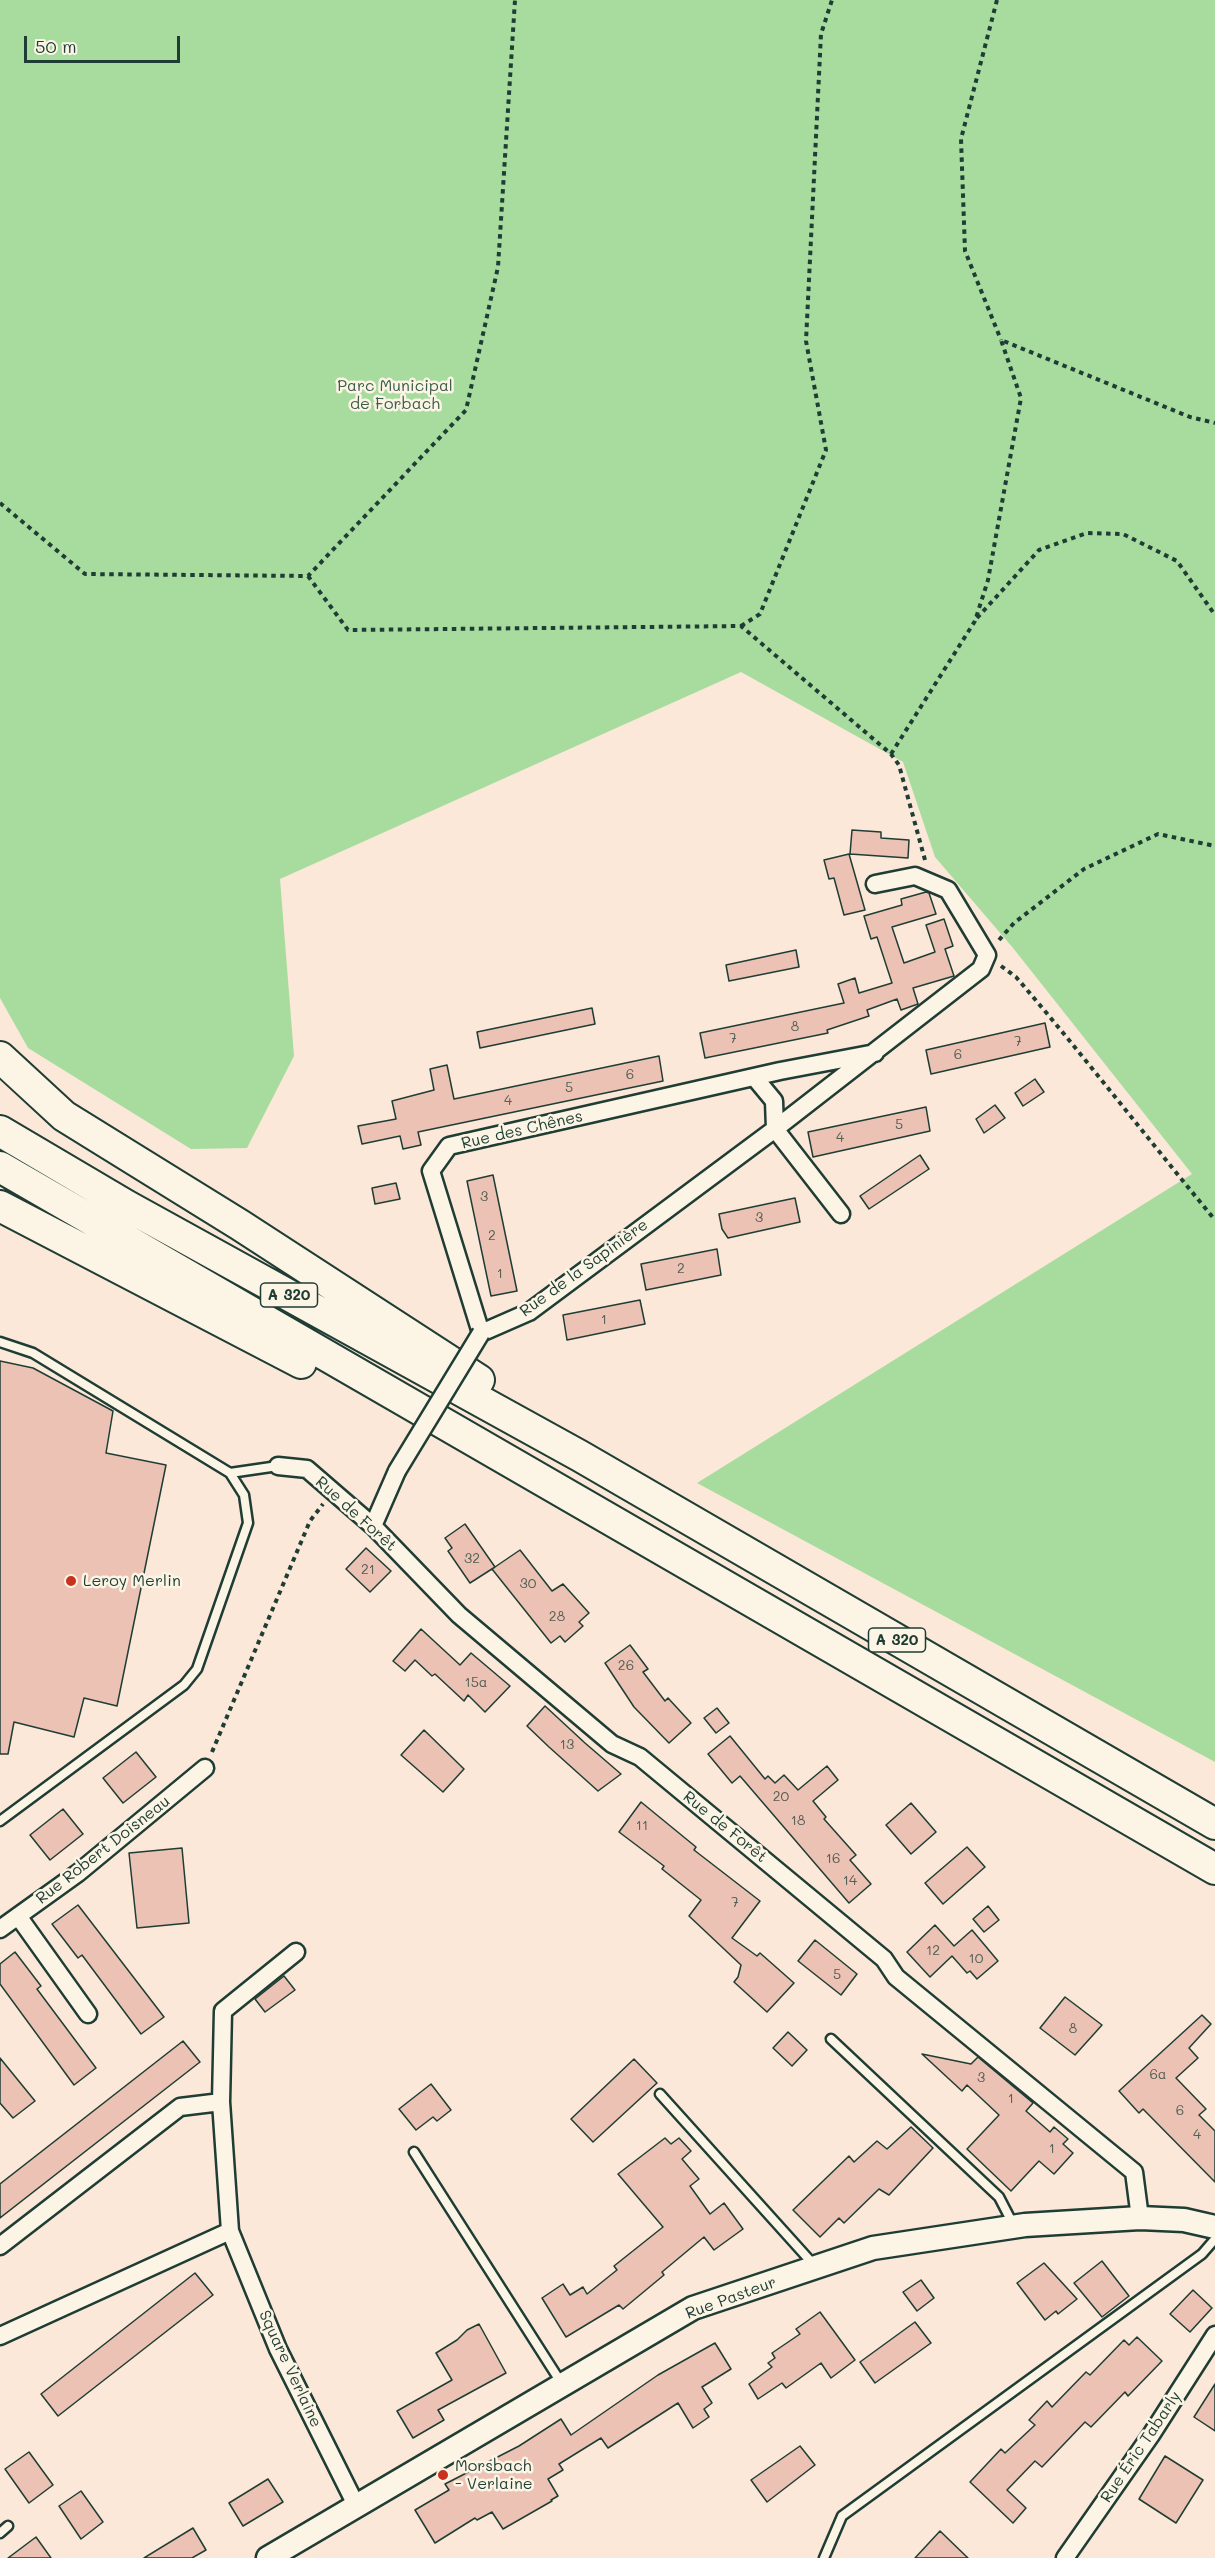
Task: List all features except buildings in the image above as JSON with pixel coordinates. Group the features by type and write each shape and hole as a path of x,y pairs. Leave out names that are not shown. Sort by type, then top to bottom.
{"highway":[{"path":"0,1057 63,1116 240,1225 482,1382 580,1456"},
{"name":"A 320","path":"0,1131 127,1206 580,1456 1215,1824"},
{"name":"A 320","path":"0,1167 1215,1869"},
{"path":"0,1206 289,1358 405,1402"}],"main road":[{"name":"Rue Pasteur","path":"268,2558 693,2308 873,2248 1014,2227 1140,2218 1184,2220 1215,2227"}],"street":[{"path":"875,884 915,876 948,890 987,956"},
{"name":"Rue de la Sapinière","path":"481,1333 529,1312 775,1129 981,969 987,956"},
{"name":"Rue des Chênes","path":"481,1333 431,1171 449,1146 780,1071 875,1053"},
{"path":"755,1078 774,1101 775,1129 841,1214"},
{"path":"373,1526 397,1471 481,1333"},
{"name":"Rue de Forêt","path":"278,1466 307,1469 373,1526 459,1615 612,1744 640,1757 827,1911 884,1959 896,1977 1134,2172 1140,2218"},
{"name":"Rue Robert Doisneau","path":"0,1929 78,1873 205,1768"},
{"path":"18,1916 88,2014"},
{"name":"Square Verlaine","path":"296,1952 223,2011 221,2102 230,2231 278,2349 356,2505"},
{"path":"0,2246 180,2107 221,2102"},
{"path":"0,2336 230,2231"},
{"name":"Rue Éric Tabarly","path":"1065,2558 1151,2435 1215,2335"}],"lane":[{"path":"0,1342 33,1353 230,1473 244,1495 248,1523 197,1669 184,1685 0,1821"},
{"path":"230,1473 278,1466"},
{"path":"831,2040 999,2197 1014,2227"},
{"path":"660,2094 817,2267"},
{"path":"414,2152 562,2385"},
{"path":"824,2558 842,2516 1202,2254 1215,2239"},
{"path":"0,2533 9,2526"}],"path":[{"path":"0,503 85,574 308,576 466,410 498,267 515,0"},
{"path":"308,576 348,630 741,626 760,614 826,450 806,341 821,34 832,0"},
{"path":"975,621 988,580 1021,398 1001,340 965,251 961,139 997,0"},
{"path":"1001,340 1190,417 1215,423"},
{"path":"891,754 975,621 1039,550 1087,533 1123,534 1177,561 1215,615"},
{"path":"741,626 891,754 899,765 925,861 948,890"},
{"path":"1215,846 1158,834 1084,868 1014,923 987,956 1016,977 1086,1059 1143,1134 1215,1220"},
{"path":"205,1768 310,1521 332,1492"}],"green space":[{"name":"Parc Municipal de Forbach","path":"0,0 1215,0 1215,1762 697,1483 1192,1174 1013,948 935,857 903,762 741,672 280,879 294,1056 247,1148 191,1149 28,1048 0,998"}],"place":[{"name":"Leroy Merlin","path":"71,1581"},
{"name":"Morsbach - Verlaine","path":"443,2475"}]}
